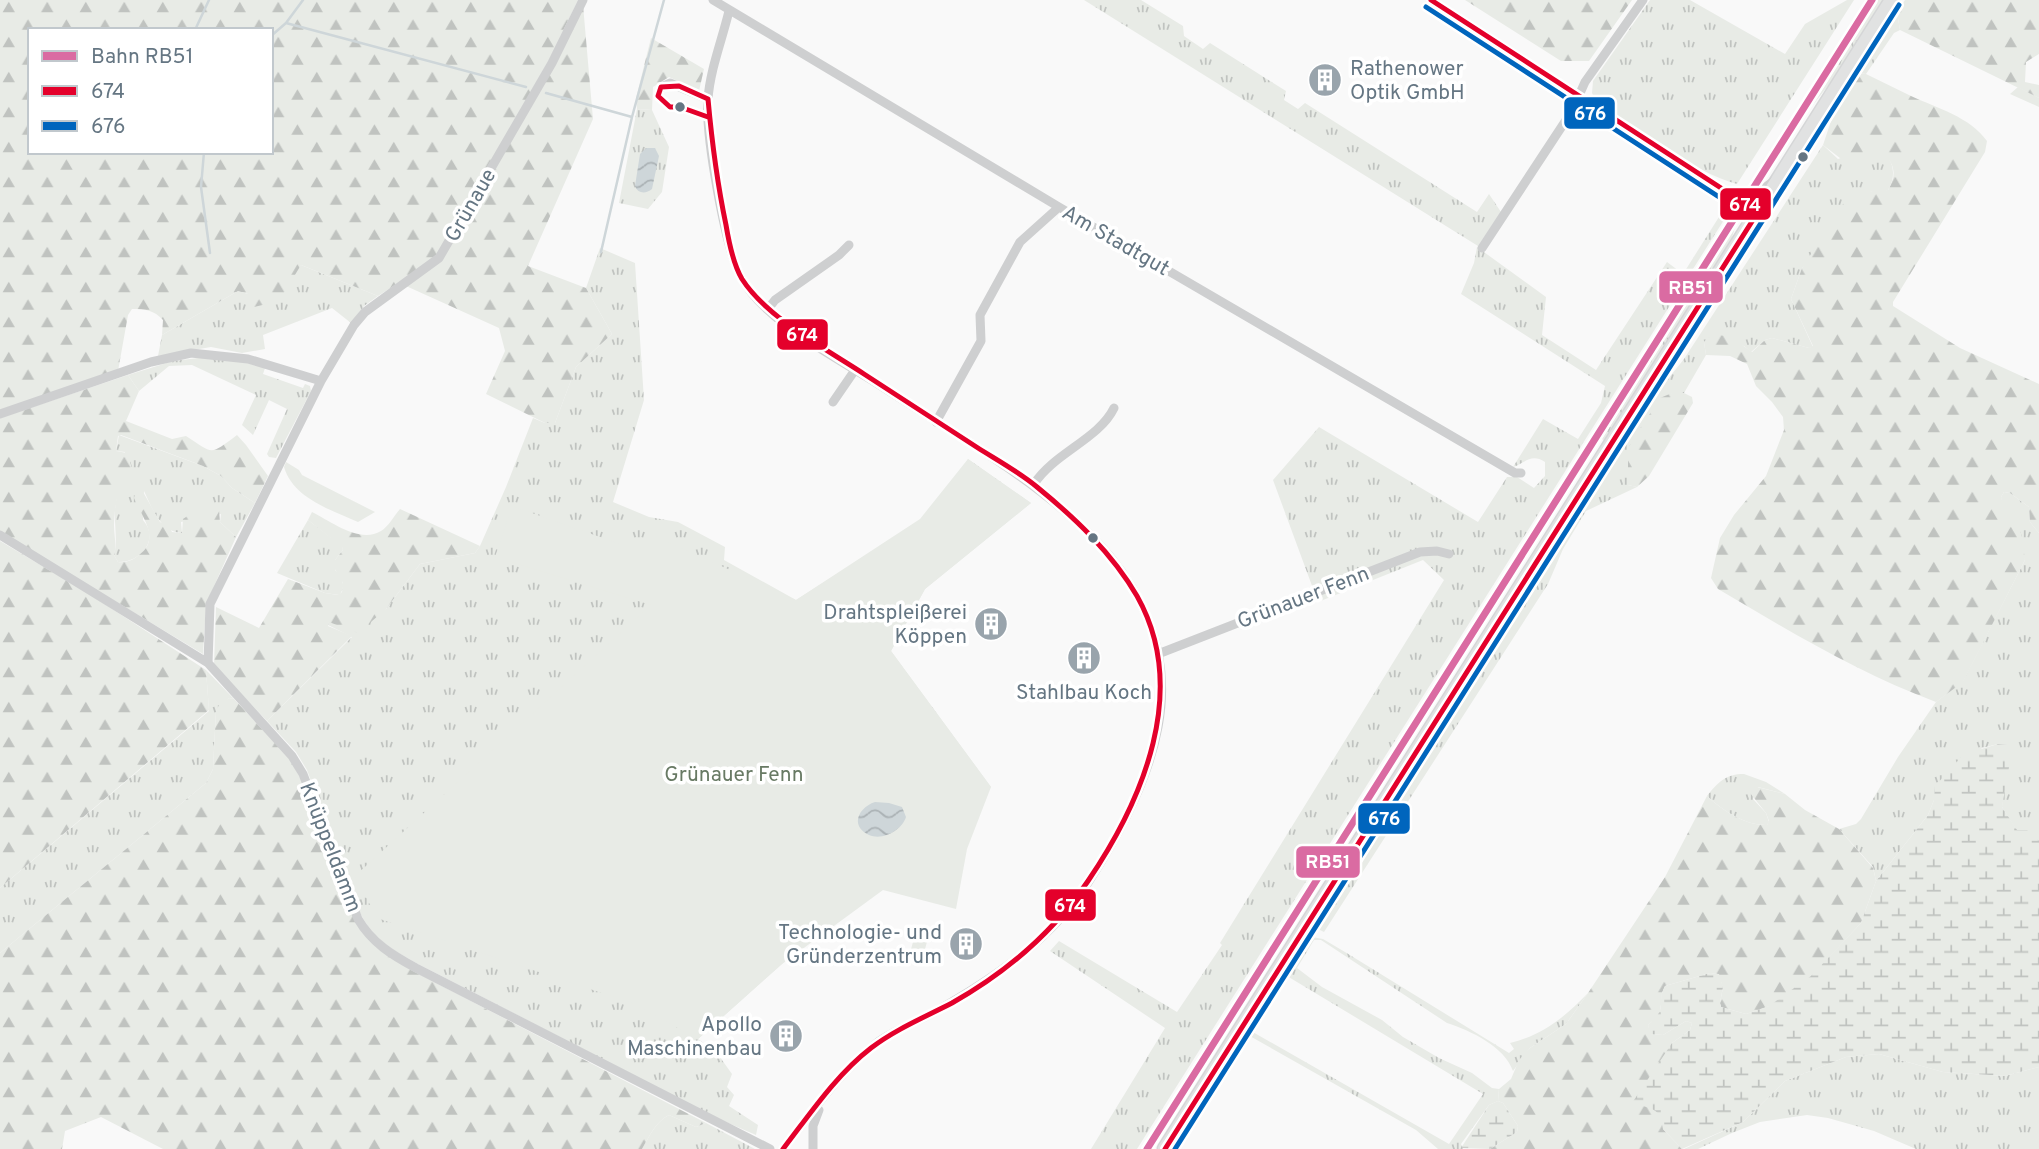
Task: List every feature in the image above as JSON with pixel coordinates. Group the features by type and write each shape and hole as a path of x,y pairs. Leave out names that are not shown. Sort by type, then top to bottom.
{"main road":[{"path":"1165,1149 1892,0"}],"street":[{"name":"Grünaue","path":"208,663 210,604 321,381 354,325 365,312 439,258 552,63 583,0"},
{"name":"Am Stadtgut","path":"713,0 1059,207 1515,473 1521,473"},
{"path":"1431,0 1758,212"},
{"path":"1482,248 1579,97 1585,82 1643,0"},
{"path":"729,11 708,99 708,117 715,169 734,261 748,288 785,323 1034,484 1091,534 1119,566 1138,596 1158,654 1162,693 1153,749 1123,821 1082,892 1060,920 1009,967 881,1040 858,1059 783,1149"},
{"path":"708,99 670,83 661,87 659,96 670,107 680,107 708,117"},
{"path":"1743,204 1779,177"},
{"path":"936,422 981,341 980,314 1020,242 1059,207"},
{"path":"768,309 775,300 849,245"},
{"path":"0,414 151,362 191,354 248,359 321,381"},
{"path":"833,402 855,370"},
{"path":"1034,484 1056,460 1101,425 1114,408"},
{"name":"Knüppeldamm","path":"0,536 208,663 298,765 358,919 366,932 382,948 416,968 770,1149"},
{"name":"Grünauer Fenn","path":"1158,654 1420,552 1437,551 1449,554"},
{"path":"813,1149 813,1126 826,1096"}],"green space":[{"path":"0,0 578,0 550,58 437,258 378,296 301,265 279,301 254,307 248,294 238,291 162,335 163,320 160,317 149,311 132,309 128,315 118,371 0,410"},
{"path":"1084,0 1141,0 1183,26 1184,36 1203,49 1210,43 1286,91 1284,100 1298,109 1305,103 1477,212 1489,194 1501,212 1478,246"},
{"path":"1465,0 1632,0 1589,61 1561,61"},
{"path":"1650,0 1690,0 1785,54 1805,24 1847,0 1854,0 1737,184 1702,170 1666,148 1597,103 1592,93 1593,81"},
{"path":"1878,0 1884,0 1835,77 1812,106"},
{"path":"1905,0 2039,0 2039,54 2026,62 2025,82 2039,85 2039,98 1900,30 1897,12"},
{"path":"583,5 593,119 528,266 586,288 612,334 576,367 555,423 545,423 486,394 505,351 499,328 406,286 441,261"},
{"path":"1897,12 1900,30 1894,33 1866,74 1859,73"},
{"path":"651,38 704,69 699,91 669,77 653,87 652,110 637,109 636,98"},
{"path":"1859,73 1952,114 1972,126 1987,141 1985,152 1893,306 1960,348 2039,384 2039,533 2030,522 2029,507 2010,493 2004,492 2001,497 2003,504 2015,513 2025,560 1963,682 1936,702 1879,678 1824,650 1718,589 1711,578 1720,538 1734,515 1766,476 1784,430 1783,417 1756,386 1747,364 1730,356 1706,355 1704,342 1709,337 1722,335 1752,352 1765,340 1772,338 1809,348 1813,346 1791,299 1802,268 1847,198 1858,192 1888,190 1894,174 1890,162 1880,153 1864,149 1860,161 1849,165 1823,145 1834,112"},
{"path":"2018,87 2039,98 2039,107 2010,94"},
{"path":"637,109 652,110 669,147 662,192 648,209 619,203"},
{"path":"1823,145 1838,159 1865,149 1881,151 1890,161 1893,175 1888,190 1871,191 1802,268 1791,299 1813,347 1772,338 1765,340 1751,352 1744,346 1704,342 1706,355 1684,393 1672,393 1628,485 1637,487 1586,511 1563,549 1548,584 1324,932 1316,928 1660,389 1684,359"},
{"path":"1724,209 1729,212 1137,1149 1091,1149 1165,1028 1050,951 1059,941 1177,1012 1222,945 1220,943 1444,580 1423,560 1318,602 1273,480 1319,427 1478,522 1507,477 1517,477 1534,488 1545,476 1545,462 1540,459 1532,459 1513,467 1543,419 1578,439 1601,403 1605,386 1461,294 1474,263 1477,247 1546,297 1542,335 1596,370 1667,262 1683,274"},
{"path":"1736,223 1732,238 1606,442 1602,439"},
{"name":"Grünauer Fenn","path":"600,248 635,263 644,400 613,502 649,517 678,522 725,547 724,560 796,600 897,536 923,547 968,459 1031,503 925,589 891,651 991,787 698,1039 717,1053 732,1074 727,1087 734,1095 729,1106 758,1125 756,1135 719,1119 420,965 386,944 372,931 360,913 307,770 296,752 267,721 352,637 328,625 329,622 386,609 420,564 475,553 480,546 533,418 545,423 555,423 576,367 612,334 586,288"},
{"path":"301,265 378,296 364,306 351,323 332,308 263,335 265,349 242,353 211,347 158,356 162,335 238,291 248,294"},
{"path":"207,357 245,362 265,368 263,374 303,388 305,384 310,386 311,391 276,458 267,454 287,409 269,400 253,435 242,425 256,395 192,365 169,366 139,391 128,375 173,361"},
{"path":"128,375 139,391 126,421 172,439 186,436 212,450 237,435 268,476 255,503 232,488 221,476 203,466 118,436 116,451 127,453 133,471 131,474 123,473 116,505 114,555 118,562 127,562 139,555 149,542 148,528 134,498 135,494 142,490 160,522 169,526 172,532 182,533 183,519 201,507 209,506 219,510 220,522 236,537 206,604 203,654 0,532 0,418"},
{"path":"1672,393 1684,393 1692,397 1693,403 1649,476 1637,487 1628,485 1628,448 1660,398"},
{"path":"119,435 203,466 221,476 232,488 255,503 236,537 220,522 221,514 181,522 182,533 174,532 162,524 144,491 143,520 148,527 149,542 134,559 118,562 114,555 115,509 125,452 116,451"},
{"name":"Grünauer Fenn","path":"968,459 1031,503 925,589 891,651 991,787 967,849 956,909 883,890 782,964 698,1039 632,1003 377,918 355,876 651,605 495,557 512,506 620,544 664,540 796,600 920,519"},
{"path":"286,462 302,475 375,512 358,522 314,502 289,478 284,467"},
{"path":"2004,492 2010,493 2029,507 2030,522 2039,533 2039,880 2037,863 2002,807 2008,745 1998,744 1982,748 1934,800 1928,815 1876,881 1873,867 1839,829 1856,824 1861,819 1898,757 1936,702 1963,681 2025,560 2002,504 2001,497"},
{"path":"400,509 480,546 475,553 420,564 386,609 358,633 329,622 328,626 352,636 267,721 214,665 216,607 259,628 288,579 338,595 342,592 343,583 333,566 343,550 308,520 312,512 346,530 364,535 384,529"},
{"path":"308,520 342,546 343,550 335,560 335,570 343,585 339,595 325,593 277,573"},
{"path":"0,541 86,592 206,670 209,710 0,888"},
{"path":"206,670 234,699 229,698 216,711 213,769 206,783 0,953 0,888 209,711"},
{"path":"229,698 234,699 290,759 303,783 354,919 380,949 413,971 706,1123 696,1127 669,1115 657,1125 642,1149 163,1149 101,1117 65,1131 62,1149 0,1149 0,953 206,783 213,769 216,711 219,705"},
{"path":"1998,744 2008,745 2012,750 2002,807 2017,830 2027,830 2039,841 2039,1067 2005,1076 1943,1072 1879,1054 1846,1057 1785,1081 1743,1122 1682,1149 1663,1129 1660,1116 1654,1110 1632,1103 1672,1043 1690,1030 1692,1023 1686,1021 1663,1035 1650,1034 1648,1025 1659,1014 1665,986 1710,973 1719,974 1723,987 1721,1007 1746,1014 1769,1006 1811,976 1861,923 1876,881 1928,815 1934,800 1935,786 1964,754"},
{"path":"1744,774 1766,782 1785,794 1758,787 1753,799 1766,813 1769,822 1767,825 1751,823 1735,816 1707,796 1723,780 1732,775"},
{"path":"1757,787 1785,794 1805,810 1839,829 1873,868 1876,881 1861,923 1811,977 1770,1006 1746,1014 1721,1007 1723,987 1718,974 1710,973 1665,986 1660,1015 1648,1025 1651,1034 1663,1035 1686,1021 1692,1023 1690,1030 1672,1043 1656,1111 1662,1117 1663,1129 1682,1149 1490,1149 1517,1132 1518,1126 1503,1103 1498,1101 1499,1089 1511,1079 1519,1060 1530,1048 1566,1024 1665,877 1707,796 1735,816 1751,823 1767,825 1769,821 1766,813 1750,793 1750,789"},
{"path":"917,927 930,930 923,957 910,953"},
{"path":"1312,937 1323,939 1509,1053 1514,1049 1510,1043 1522,1040 1553,1024 1588,993 1566,1024 1530,1048 1513,1071 1502,1054 1486,1041 1447,1023 1321,940 1314,940 1297,968 1322,987 1382,1020 1403,1037 1472,1073 1492,1088 1499,1089 1498,1101 1489,1105 1461,1144 1463,1149 1438,1149 1416,1130 1248,1035 1251,1031 1449,1144 1483,1094 1287,976"},
{"path":"1879,1054 1943,1072 2005,1076 2039,1067 2039,1149 1916,1149 1874,1131 1807,1115 1760,1122 1698,1149 1684,1149 1743,1122 1785,1081 1846,1057"},
{"path":"1498,1101 1503,1103 1518,1126 1517,1132 1490,1149 1461,1148 1489,1105"},
{"path":"669,1115 696,1127 706,1123 755,1149 642,1149 657,1125"}],"water":[{"path":"646,148 655,148 659,156 652,189 642,192 635,186 640,154"},
{"path":"875,802 902,807 906,817 896,830 880,837 863,831 858,822 864,808"}],"waterway":[{"path":"196,28 209,0"},
{"path":"286,23 303,0"},
{"path":"601,252 632,117 664,0"},
{"path":"273,34 286,23 526,87"},
{"path":"546,93 632,117"},
{"path":"204,154 201,187 210,253"}],"rail line":[{"name":"RB51","path":"1147,1149 1872,0"}],"transit line":[{"name":"674","path":"1165,1149 1758,212 1431,0"},
{"name":"676","path":"1175,1149 1899,5"},
{"name":"676","path":"1426,7 1753,219"},
{"name":"674","path":"708,117 680,107 670,107 658,96 661,87 679,86 708,99 717,178 730,246 739,273 753,293 798,332 1015,471 1065,511 1116,565 1137,596 1152,632 1159,669 1159,706 1153,743 1142,780 1108,849 1074,900 1044,935 1010,965 952,1003 890,1035 858,1059 824,1096 783,1149"}],"place":[{"name":"Rathenower Optik GmbH","path":"1325,80"},
{"name":"Drahtspleißerei Köppen","path":"991,624"},
{"name":"Stahlbau Koch","path":"1084,658"},
{"name":"Technologie- und Gründerzentrum","path":"966,944"},
{"name":"Apollo Maschinenbau","path":"786,1036"}]}
